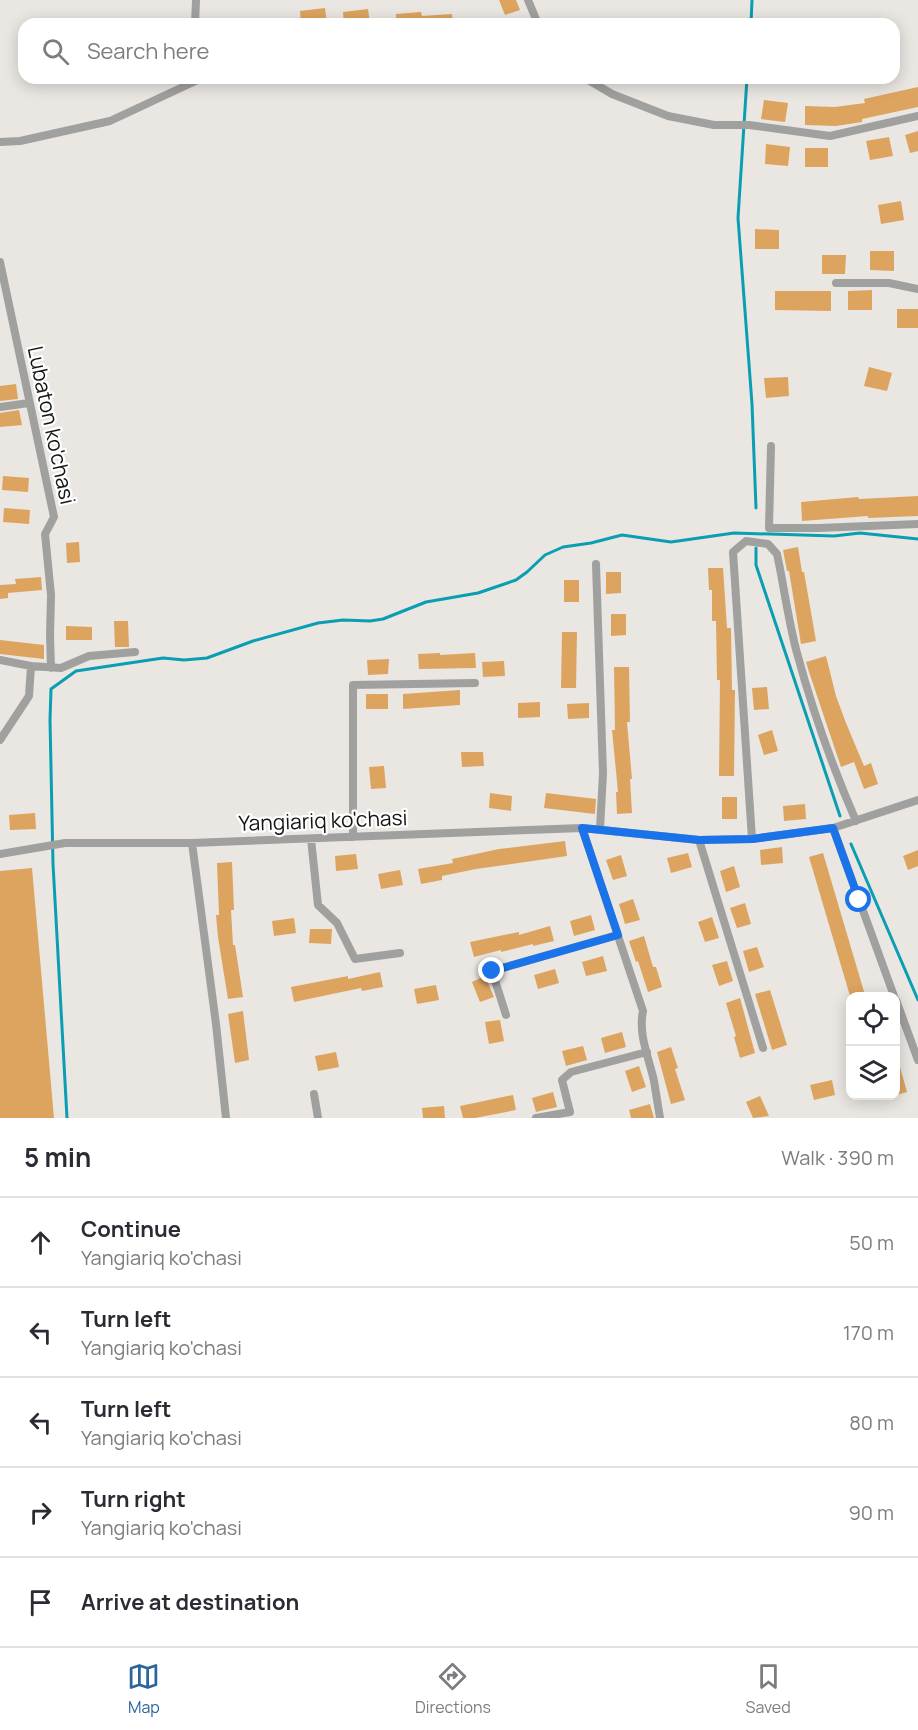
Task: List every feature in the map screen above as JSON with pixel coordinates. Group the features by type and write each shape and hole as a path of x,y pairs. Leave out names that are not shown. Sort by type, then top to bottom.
{"street":[{"path":"195,18 196,0"},
{"path":"528,0 536,18"},
{"path":"0,142 20,141 110,121 187,84"},
{"path":"595,84 612,94 668,116 714,125 749,125 830,136 918,116"},
{"name":"Lubaton ko'chasi","path":"0,262 54,517 45,534 51,595 51,668"},
{"path":"836,283 889,283 918,289"},
{"path":"0,407 29,403"},
{"path":"771,446 769,528 918,524"},
{"path":"752,839 733,552 746,541 768,544 777,554 802,670 856,821 918,800"},
{"path":"596,564 603,773 600,829"},
{"path":"0,660 31,666 61,668 89,656 135,652"},
{"path":"0,740 29,696 31,666"},
{"path":"353,837 353,685 475,682"},
{"name":"Yangiariq ko'chasi","path":"0,854 64,843 192,843 582,828 699,840 752,839 833,828 856,821"},
{"path":"582,828 643,1011 641,1020 646,1052 660,1118"},
{"path":"833,828 893,992"},
{"path":"311,839 318,905 337,923 355,959 400,953"},
{"path":"699,840 763,1048"},
{"path":"192,843 226,1118"},
{"path":"506,1015 492,971 618,935"},
{"path":"900,1011 918,1060"},
{"path":"536,1118 570,1112 562,1080 572,1072 646,1052"},
{"path":"314,1094 318,1118"}],"building":[{"path":"499,0 516,0 520,10 505,15"},
{"path":"325,8 326,18 301,18 300,11"},
{"path":"368,9 369,18 344,18 343,12"},
{"path":"421,12 422,16 452,14 452,18 396,18 396,14"},
{"path":"918,87 918,107 862,119 862,122 836,126 805,125 805,106 835,107 865,103 864,99"},
{"path":"764,100 788,103 785,122 761,119"},
{"path":"918,131 918,151 910,153 905,135"},
{"path":"889,137 893,156 870,160 866,141"},
{"path":"766,144 790,147 788,166 765,164"},
{"path":"805,148 828,148 828,167 805,167"},
{"path":"901,201 904,220 881,224 878,205"},
{"path":"755,229 779,230 779,249 755,249"},
{"path":"870,251 894,251 894,271 870,270"},
{"path":"822,255 846,255 845,274 822,274"},
{"path":"872,290 872,310 848,310 848,291"},
{"path":"775,291 831,291 831,311 775,310"},
{"path":"897,309 918,309 918,328 897,328"},
{"path":"869,367 892,373 887,391 864,386"},
{"path":"788,377 789,396 766,398 764,378"},
{"path":"16,384 18,399 0,401 0,386"},
{"path":"19,410 22,425 0,427 0,413"},
{"path":"3,476 29,478 28,492 2,490"},
{"path":"918,496 918,516 868,518 868,516 802,521 801,502 858,497 859,499"},
{"path":"4,508 30,510 29,524 3,522"},
{"path":"79,542 80,562 67,563 66,543"},
{"path":"798,547 816,641 801,644 789,571 787,571 783,550"},
{"path":"708,568 723,568 727,628 731,628 732,690 735,690 734,776 719,776 720,680 717,680 716,621 712,621 712,590 709,590"},
{"path":"606,572 621,572 621,593 606,594"},
{"path":"41,577 42,590 8,593 8,598 0,599 0,585 16,584 15,579"},
{"path":"564,580 579,580 579,602 564,602"},
{"path":"611,614 626,614 626,635 611,636"},
{"path":"114,621 128,621 129,647 115,647"},
{"path":"66,626 92,627 92,640 66,640"},
{"path":"562,632 577,632 576,688 561,688"},
{"path":"0,640 44,645 44,659 0,654"},
{"path":"440,653 440,655 475,653 476,668 419,669 418,654"},
{"path":"826,656 836,696 846,723 864,766 871,763 878,784 864,789 854,762 841,767 806,662"},
{"path":"389,659 388,674 368,675 367,660"},
{"path":"504,661 505,676 483,677 482,662"},
{"path":"614,667 629,667 630,722 627,722 632,779 630,779 632,813 617,814 616,792 618,792 612,730 615,730"},
{"path":"767,687 769,709 754,710 752,688"},
{"path":"460,690 460,705 403,709 403,694"},
{"path":"366,694 388,694 388,709 366,709"},
{"path":"540,702 540,717 518,718 518,703"},
{"path":"589,703 589,718 568,719 567,704"},
{"path":"772,730 778,751 764,755 758,735"},
{"path":"461,752 483,752 484,766 462,767"},
{"path":"384,766 386,788 371,789 369,767"},
{"path":"490,793 512,796 511,811 489,808"},
{"path":"546,793 596,799 595,814 544,808"},
{"path":"722,797 737,797 737,819 722,819"},
{"path":"805,804 806,819 784,821 783,806"},
{"path":"35,813 36,829 10,830 9,815"},
{"path":"565,841 567,856 476,869 442,876 442,880 421,884 418,869 453,863 452,859 499,849"},
{"path":"782,847 783,863 761,865 760,850"},
{"path":"918,850 918,866 908,870 903,856"},
{"path":"688,853 692,867 671,873 667,858"},
{"path":"823,853 864,992 849,992 809,857"},
{"path":"356,854 358,869 336,871 335,856"},
{"path":"621,855 627,876 613,880 606,860"},
{"path":"232,862 233,945 235,945 243,997 228,999 216,915 219,915 217,863"},
{"path":"734,866 740,887 726,892 720,871"},
{"path":"32,868 54,1118 0,1118 0,871"},
{"path":"400,870 403,885 381,889 378,874"},
{"path":"633,899 640,920 625,924 619,904"},
{"path":"745,903 751,924 737,928 730,908"},
{"path":"591,915 595,930 574,936 570,921"},
{"path":"712,917 719,938 705,942 698,922"},
{"path":"294,918 296,933 274,936 272,921"},
{"path":"550,926 554,941 474,957 470,942 519,932 519,935"},
{"path":"310,929 332,929 331,944 309,943"},
{"path":"644,936 653,967 656,967 662,987 648,992 629,941"},
{"path":"757,947 764,967 749,972 743,951"},
{"path":"603,956 607,971 586,976 582,962"},
{"path":"727,961 733,981 719,986 712,965"},
{"path":"555,969 559,983 538,989 534,975"},
{"path":"380,972 383,987 362,991 361,988 294,1002 291,987"},
{"path":"485,976 494,997 480,1002 472,982"},
{"path":"436,985 439,1000 417,1004 414,989"},
{"path":"770,990 787,1045 772,1050 755,994"},
{"path":"740,998 755,1053 740,1058 726,1003"},
{"path":"243,1011 249,1060 235,1063 228,1014"},
{"path":"500,1020 504,1041 489,1044 485,1022"},
{"path":"622,1032 626,1047 605,1053 601,1038"},
{"path":"583,1046 587,1060 566,1066 562,1051"},
{"path":"671,1047 685,1100 671,1104 657,1052"},
{"path":"336,1052 339,1067 318,1071 315,1056"},
{"path":"639,1066 646,1087 632,1092 625,1071"},
{"path":"900,1067 907,1092 900,1094"},
{"path":"832,1080 835,1095 814,1100 810,1085"},
{"path":"553,1092 557,1107 536,1112 532,1098"},
{"path":"513,1095 516,1110 463,1118 460,1106"},
{"path":"760,1096 769,1116 753,1118 746,1102"},
{"path":"650,1104 654,1118 631,1118 629,1110"},
{"path":"444,1106 445,1118 423,1118 422,1108"}],"waterway":[{"path":"751,18 752,0"},
{"path":"747,84 738,218 752,404 756,508"},
{"path":"67,1118 53,864 50,720 51,689 76,671 163,658 184,660 207,658 253,641 318,623 383,619 426,602 478,593 516,580 545,555 563,547 622,535 671,542 734,533 834,536 860,533 918,539"},
{"path":"756,548 756,565 840,816"},
{"path":"851,844 918,1000"}],"route":[{"path":"492,971 618,935 582,828 699,840 752,839 833,828 859,900"}]}
